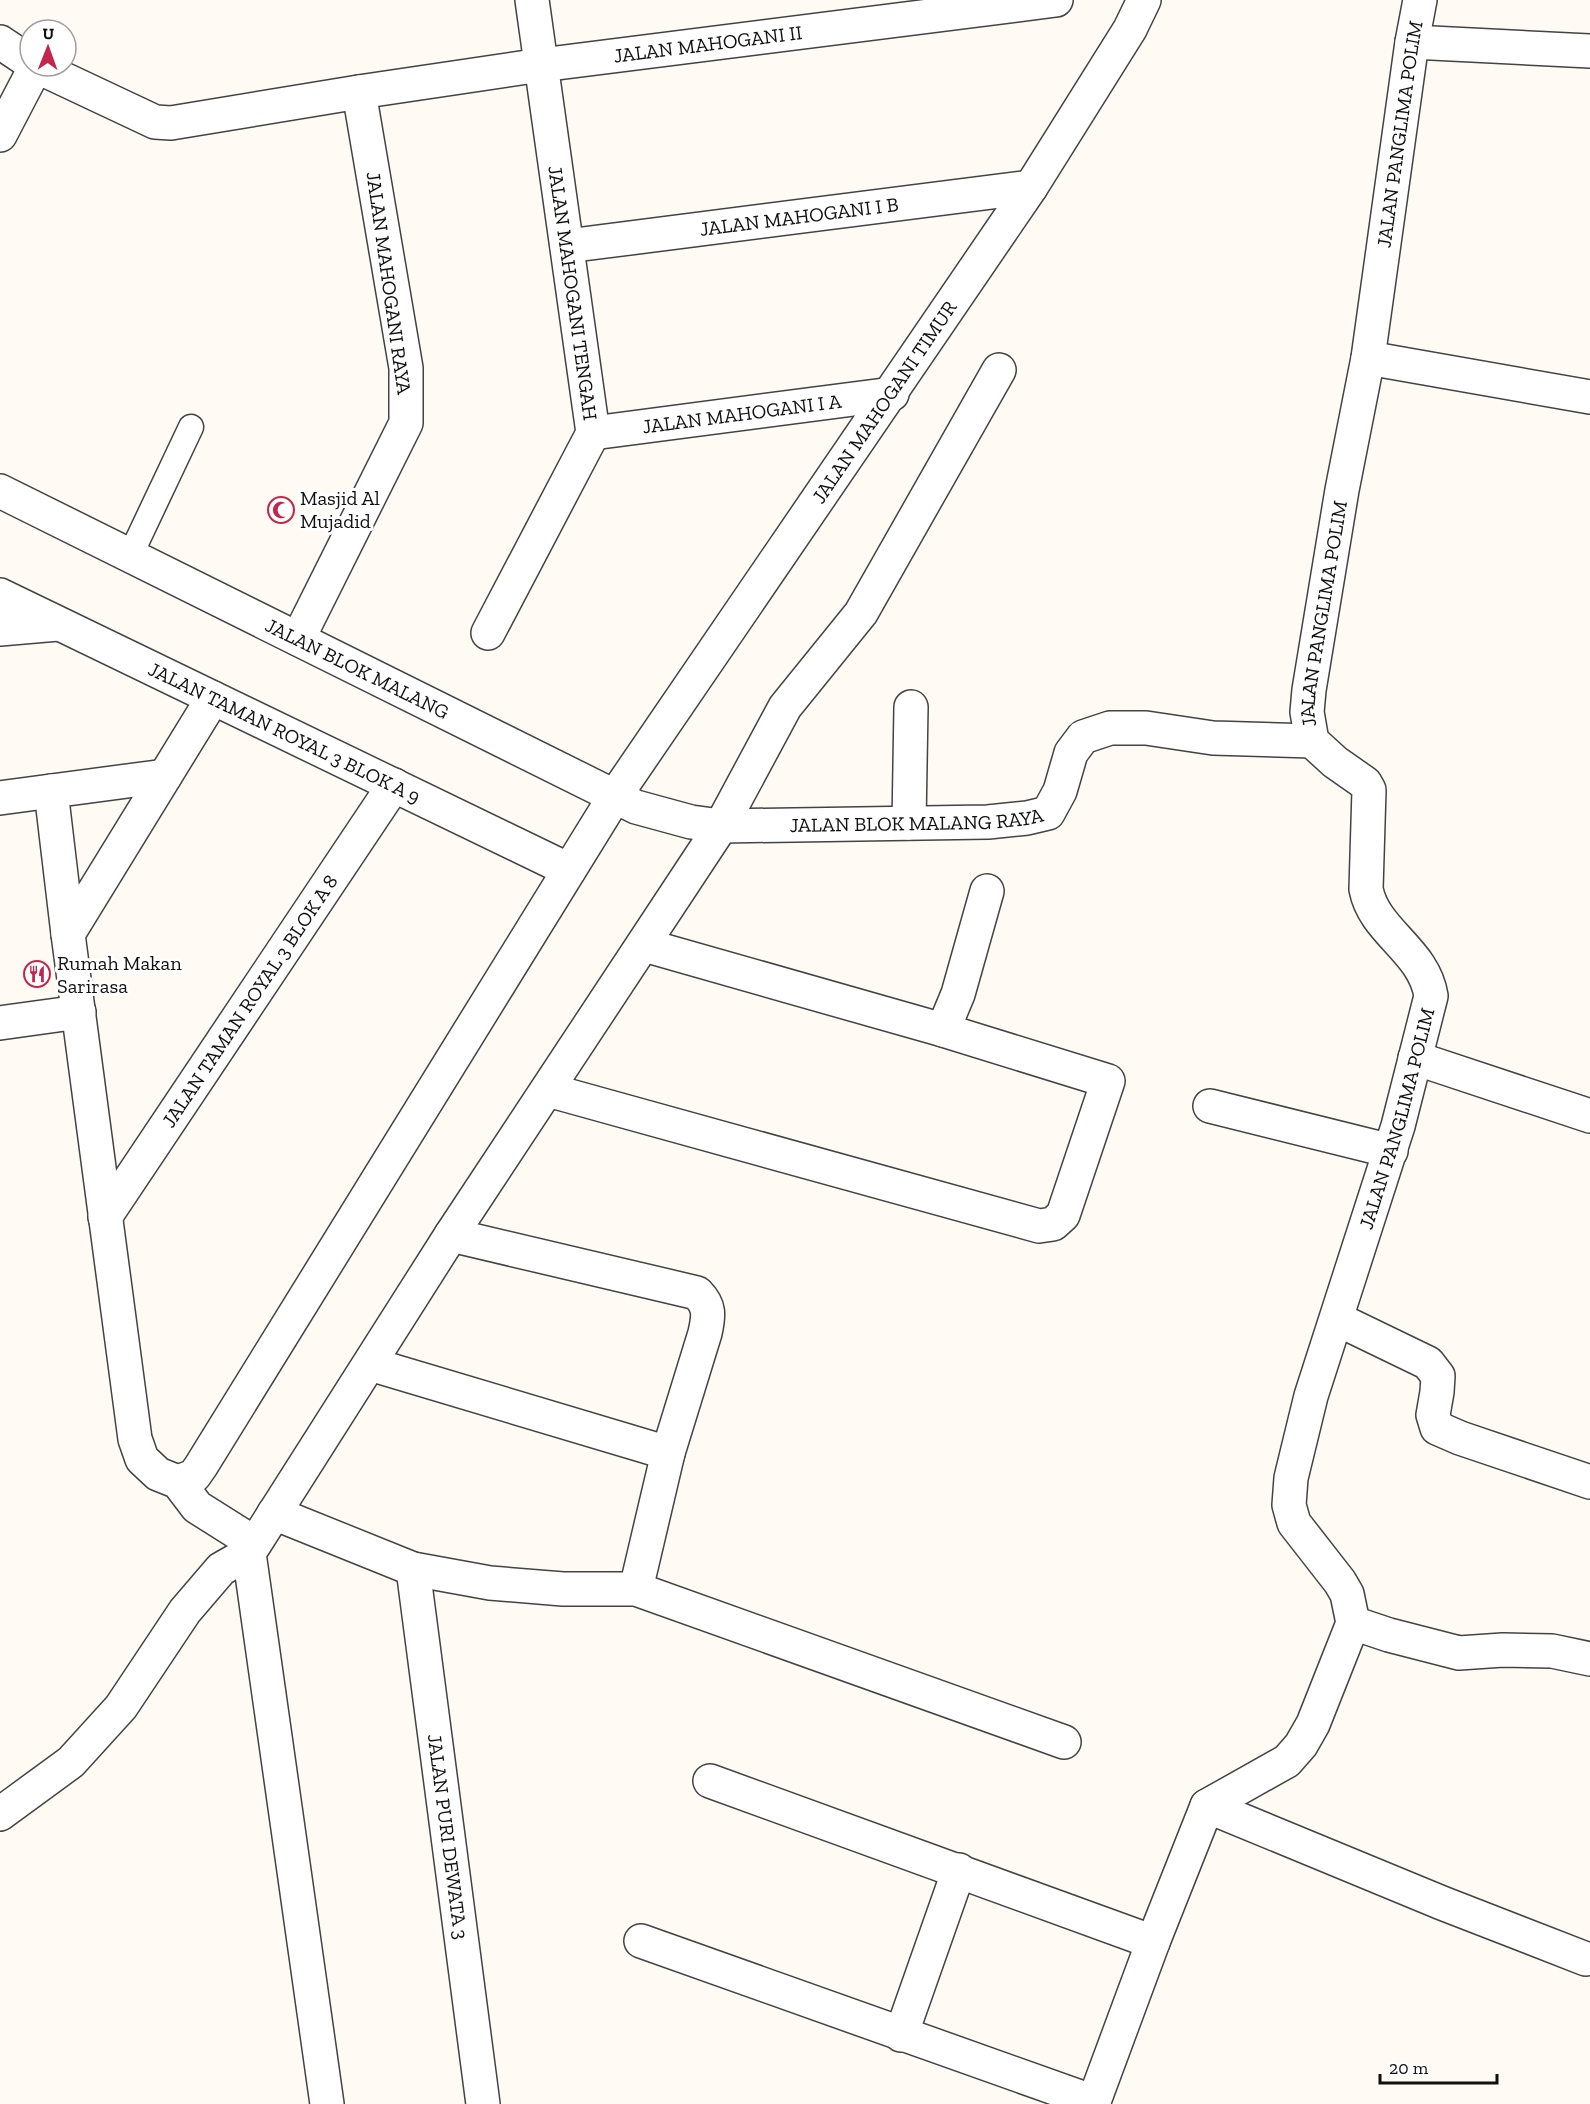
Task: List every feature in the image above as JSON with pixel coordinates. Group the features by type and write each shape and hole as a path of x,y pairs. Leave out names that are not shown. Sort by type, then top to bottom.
{"street":[{"name":"JALAN MAHOGANI TENGAH","path":"488,633 593,433 531,0"},
{"name":"JALAN MAHOGANI II","path":"359,92 541,65 1056,0"},
{"name":"JALAN MAHOGANI TIMUR","path":"178,1482 194,1476 201,1466 569,870 625,801 1031,187 1130,29 1144,0"},
{"name":"JALAN PANGLIMA POLIM","path":"1353,1623 1347,1594 1340,1582 1294,1523 1289,1505 1290,1478 1311,1396 1390,1151 1431,996 1429,981 1420,966 1368,902 1366,889 1369,789 1365,783 1335,762 1312,741 1307,712 1342,490 1368,358 1412,42 1420,0"},
{"path":"1412,42 1590,51"},
{"path":"0,135 18,58"},
{"path":"67,78 156,122 171,123 359,92"},
{"name":"JALAN MAHOGANI RAYA","path":"298,639 406,423 406,368 359,92"},
{"name":"JALAN MAHOGANI I B","path":"567,246 1031,187"},
{"path":"1368,358 1590,397"},
{"path":"0,1814 71,1762 121,1707 185,1611 213,1577 249,1543 274,1513 451,1235 644,945 706,824 785,707 861,613 999,370"},
{"name":"JALAN MAHOGANI I A","path":"593,433 892,394"},
{"name":"JALAN BLOK MALANG","path":"0,491 625,801 706,824"},
{"name":"JALAN TAMAN ROYAL 3 BLOK A 9","path":"0,595 569,870"},
{"path":"0,629 60,624"},
{"path":"68,934 213,698"},
{"path":"909,823 911,707"},
{"name":"JALAN BLOK MALANG RAYA","path":"706,824 988,822 1027,818 1048,813 1060,791 1071,753 1083,737 1110,728 1146,728 1213,738 1312,741"},
{"path":"0,798 165,776"},
{"name":"JALAN TAMAN ROYAL 3 BLOK A 8","path":"105,1217 394,785"},
{"path":"51,791 135,1439 142,1459 158,1474 178,1482 196,1507 249,1543 327,2104"},
{"path":"943,1030 958,994 987,891"},
{"path":"548,1090 1039,1226 1053,1224 1063,1215 1108,1080 943,1030 644,945"},
{"path":"0,1023 79,1012"},
{"path":"1415,1058 1590,1116"},
{"path":"1210,1106 1390,1151"},
{"path":"451,1235 697,1293 706,1303 709,1316 705,1333 668,1453 636,1588"},
{"path":"1336,1319 1428,1363 1438,1376 1433,1415 1437,1428 1590,1482"},
{"path":"370,1364 668,1453"},
{"path":"274,1513 413,1569 490,1583 563,1589 636,1588 1064,1742"},
{"name":"JALAN PURI DEWATA 3","path":"413,1569 483,2104"},
{"path":"641,1941 1093,2103 1207,1806 1287,1761 1301,1745 1313,1724 1353,1623 1459,1653 1503,1650 1552,1651 1589,1655"},
{"path":"710,1781 1153,1942"},
{"path":"1207,1806 1298,1841 1442,1903 1586,1959"},
{"path":"901,2035 959,1870"}],"lane":[{"path":"130,556 191,427"}],"place":[{"name":"Masjid Al Mujadid","path":"281,510"},
{"name":"Rumah Makan Sarirasa","path":"37,974"}]}
